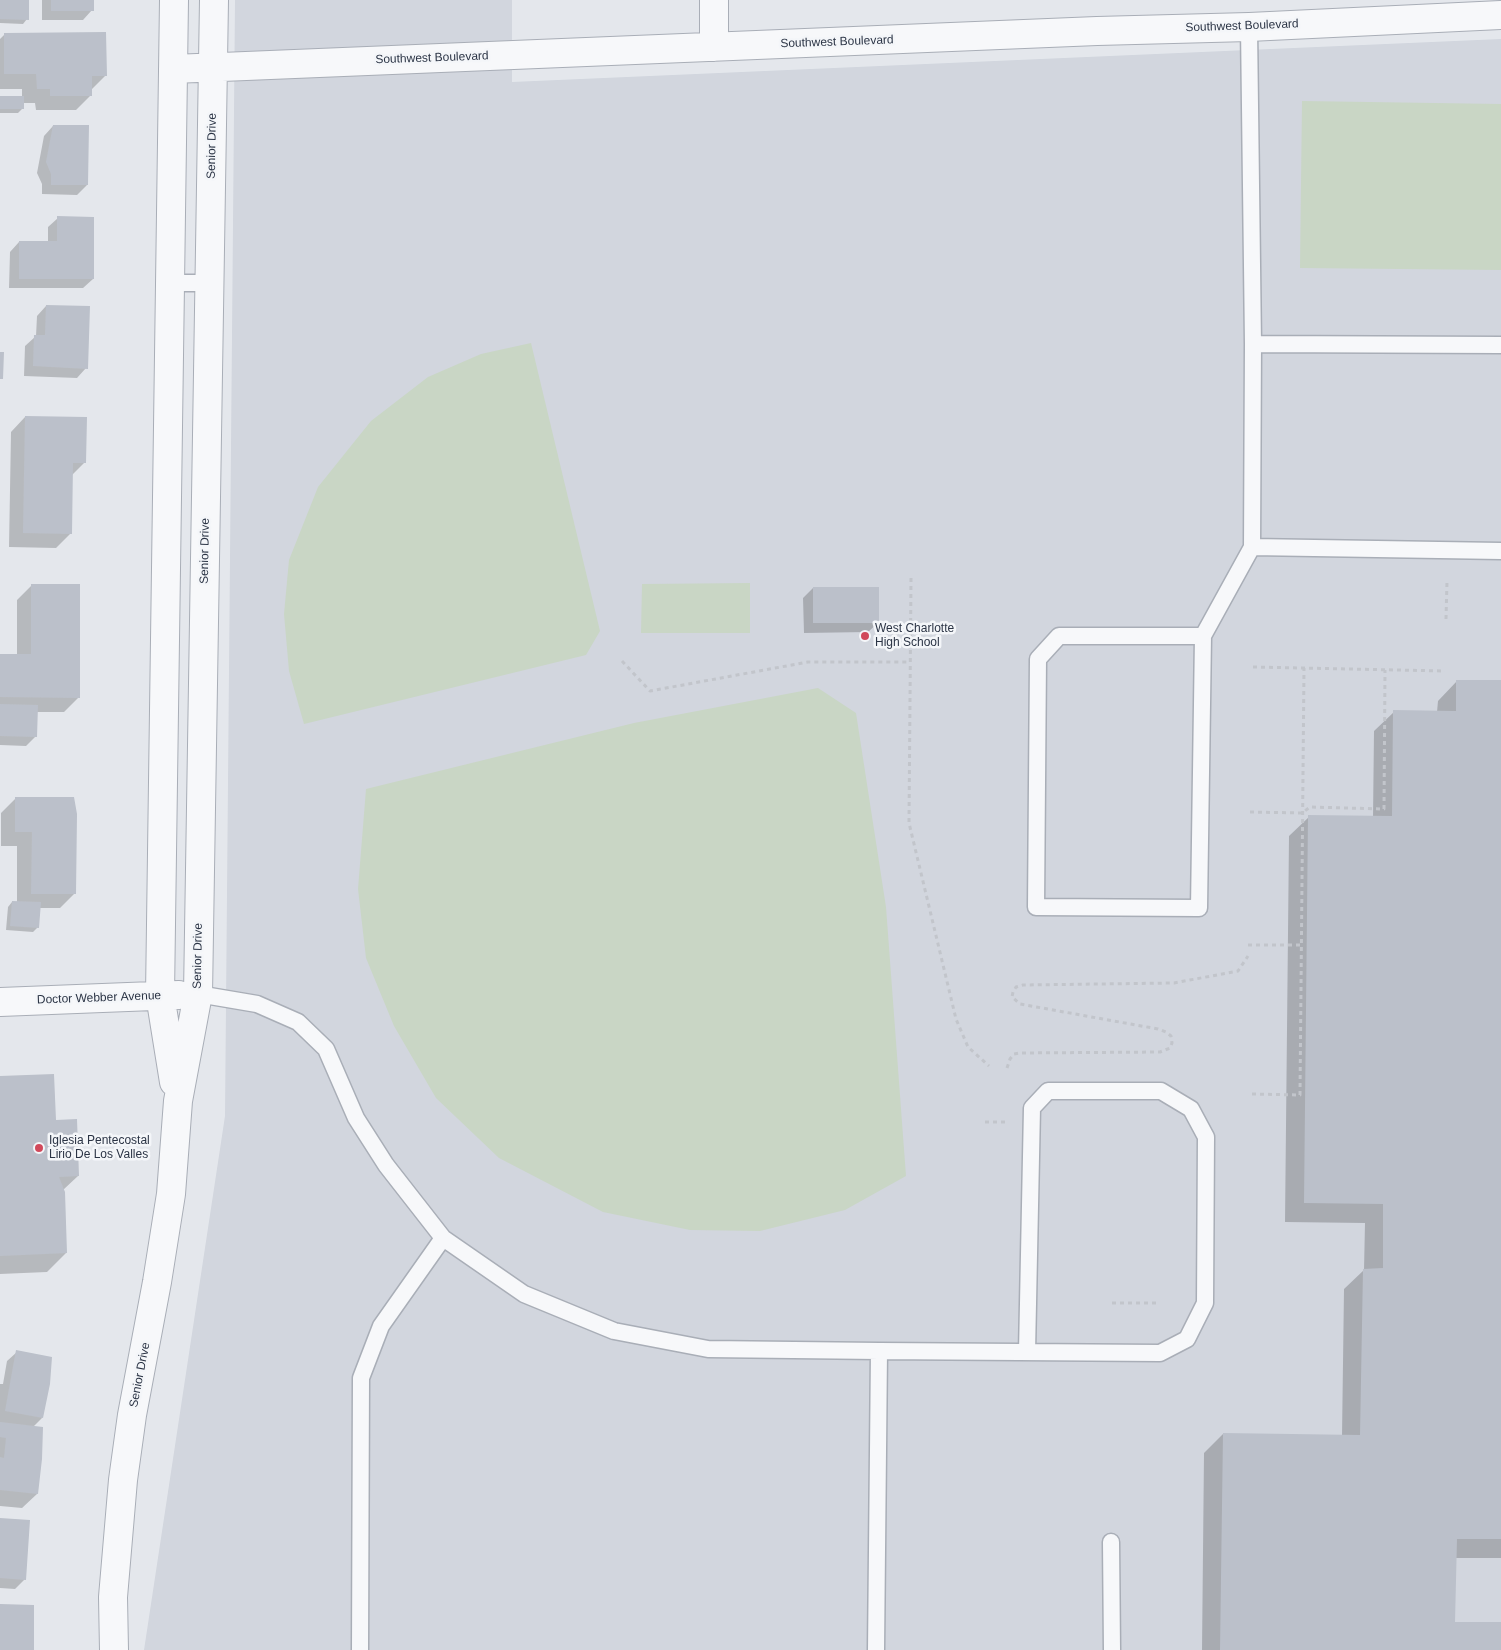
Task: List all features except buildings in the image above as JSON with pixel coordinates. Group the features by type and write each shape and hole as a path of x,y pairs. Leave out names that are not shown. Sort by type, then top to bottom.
{"street":[{"name":"Senior Drive","path":"174,0 160,995 178,1101"},
{"name":"Senior Drive","path":"114,1650 113,1597 123,1480 132,1415 172,1194 178,1101 198,994 214,0"},
{"path":"714,0 714,47"},
{"name":"Southwest Boulevard","path":"173,69 1249,27 1501,15"},
{"name":"Doctor Webber Avenue","path":"0,1002 198,994"}],"lane":[{"path":"1203,636 1059,636 1038,659 1036,907 1199,908 1203,636 1252,547 1253,344 1249,27"},
{"path":"170,283 209,283"},
{"path":"1253,344 1501,346"},
{"path":"1252,547 1501,551"},
{"path":"198,994 257,1004 298,1022 326,1049 356,1118 386,1165 443,1238 524,1294 614,1331 708,1349 879,1351 1160,1353 1187,1339 1205,1303 1206,1138 1191,1109 1161,1091 1048,1091 1032,1108 1027,1352"},
{"path":"360,1650 361,1378 381,1326 443,1238"},
{"path":"876,1650 879,1351"},
{"path":"1111,1542 1112,1650"}],"path":[{"path":"911,578 909,823 956,1019 968,1047 989,1066"},
{"path":"1446,619 1447,581"},
{"path":"622,661 650,691 808,662 910,662"},
{"path":"1253,667 1445,671"},
{"path":"1252,1094 1300,1095 1304,668"},
{"path":"1250,812 1302,813 1310,807 1384,809 1385,670"},
{"path":"1248,945 1301,945"},
{"path":"1007,1068 1010,1058 1014,1054 1020,1053 1160,1052 1170,1048 1172,1043 1171,1036 1158,1029 1020,1004 1012,997 1012,992 1016,987 1023,985 1174,983 1238,971 1248,956"},
{"path":"1112,1303 1159,1303"}],"shaded area":[{"name":"West Charlotte High School","path":"235,0 512,0 512,82 1501,39 1501,1650 144,1650 225,1116"}],"green space":[{"path":"1302,101 1501,104 1501,270 1300,268"},
{"path":"531,343 600,631 586,655 304,724 289,671 284,614 289,560 318,487 371,421 428,377 481,354"},
{"path":"750,583 750,633 641,633 642,584"},
{"path":"818,688 856,713 886,907 906,1176 845,1210 760,1231 690,1230 603,1212 499,1158 436,1098 394,1026 366,958 358,889 366,789 634,723"}],"place":[{"name":"West Charlotte High School","path":"865,636"},
{"name":"Iglesia Pentecostal Lirio De Los Valles","path":"39,1148"}]}
